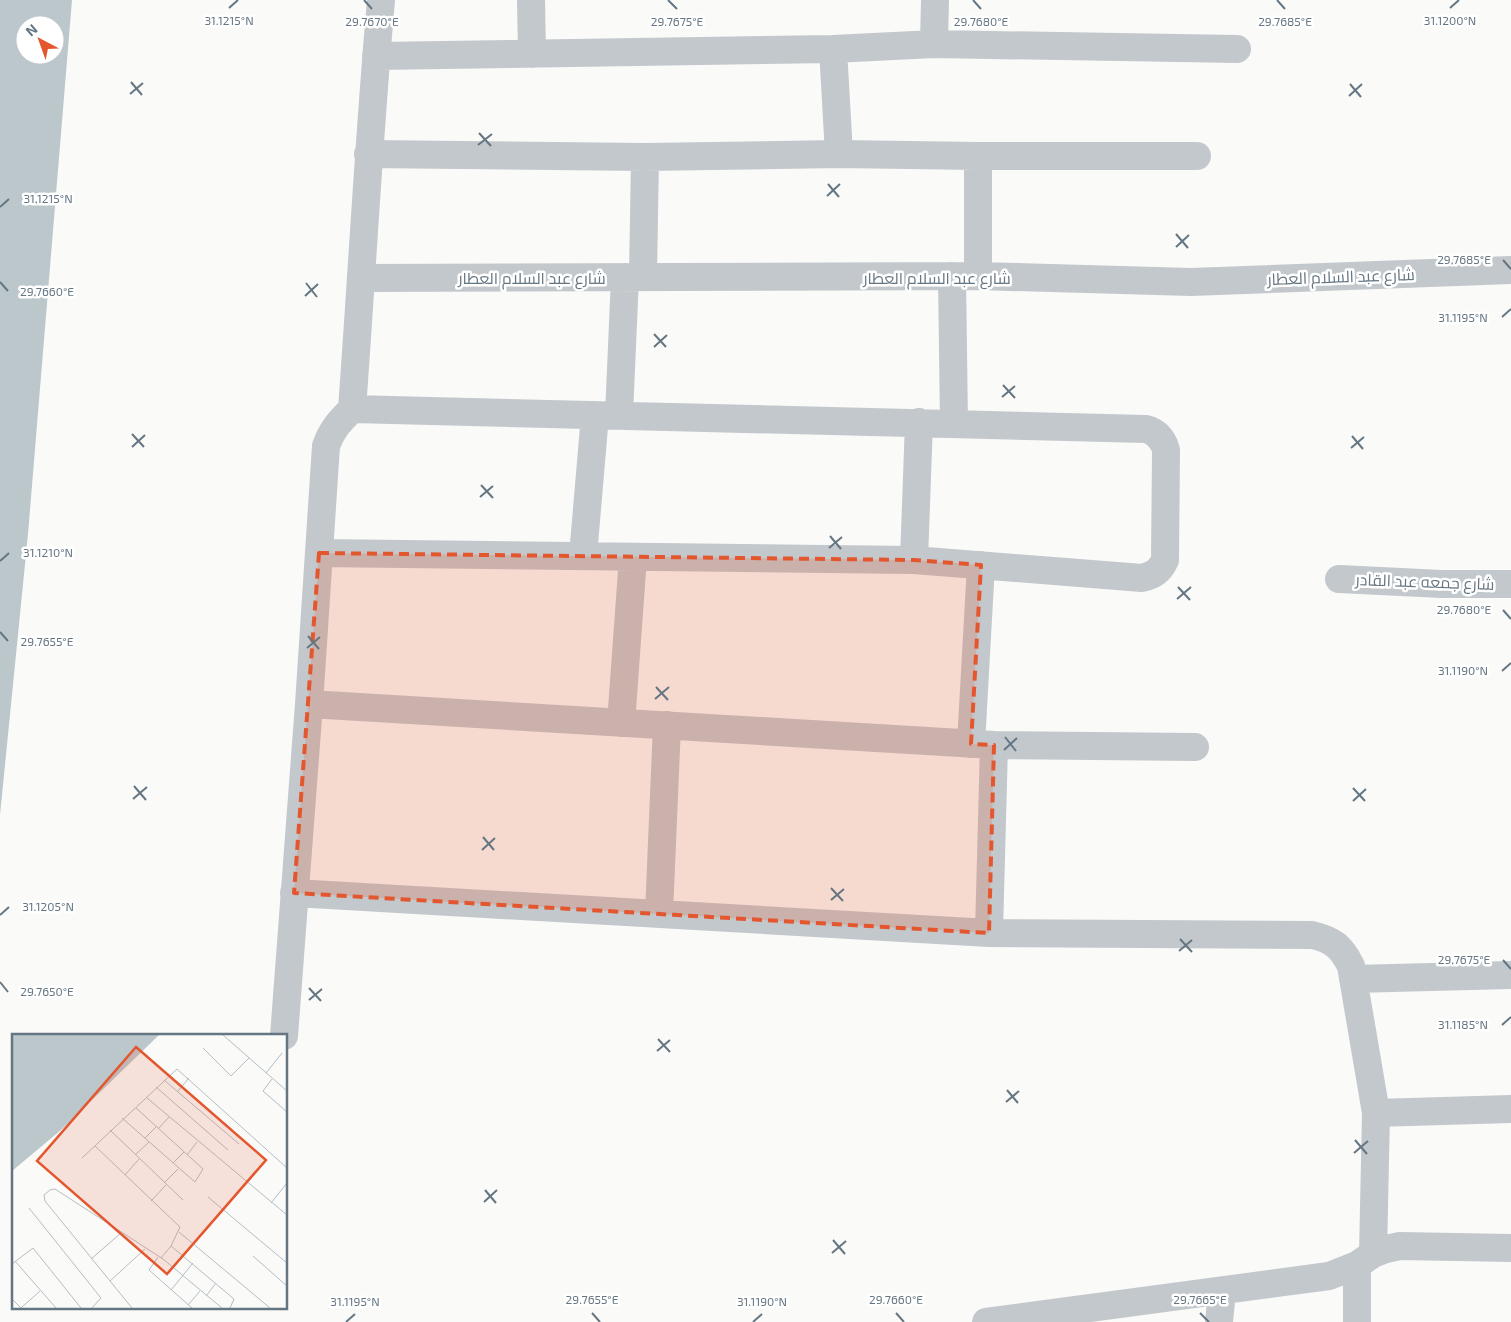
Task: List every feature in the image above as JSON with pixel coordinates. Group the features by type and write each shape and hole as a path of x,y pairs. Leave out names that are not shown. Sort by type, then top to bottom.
{"street":[{"path":"284,1034 326,446 333,429 352,409 362,278 368,154 382,0"},
{"path":"531,0 532,54"},
{"path":"934,44 935,0"},
{"path":"376,56 833,48 934,44 1237,49"},
{"path":"833,48 839,154"},
{"path":"368,154 645,157 839,154 1198,156"},
{"path":"954,424 965,276 978,156"},
{"path":"583,556 607,415 634,277 645,157"},
{"name":"شارع عبد السلام العطار","path":"362,278 965,276 1191,282 1511,270"},
{"path":"319,553 914,560 1142,578 1156,573 1162,567 1165,560 1166,450 1164,442 1159,436 1146,428 352,409"},
{"path":"914,560 919,422"},
{"path":"621,723 634,557"},
{"path":"982,565 982,745 989,933"},
{"name":"شارع جمعه عبد القادر","path":"1339,579 1442,584 1511,584"},
{"path":"309,704 982,745 1194,747"},
{"path":"659,914 667,725"},
{"path":"294,893 989,933 1312,935 1324,938 1336,944 1345,954 1351,966 1376,1113 1365,1260 1357,1322"},
{"path":"1353,979 1511,975"},
{"path":"1376,1113 1511,1109"},
{"path":"986,1322 1329,1276 1365,1260 1386,1248 1400,1246 1511,1248"},
{"path":"1218,1322 1222,1291"}],"highlighted area":[{"path":"319,553 914,560 981,565 971,744 994,745 989,933 294,893"}],"shaded area":[{"path":"0,0 72,0 28,534 0,815"}]}
